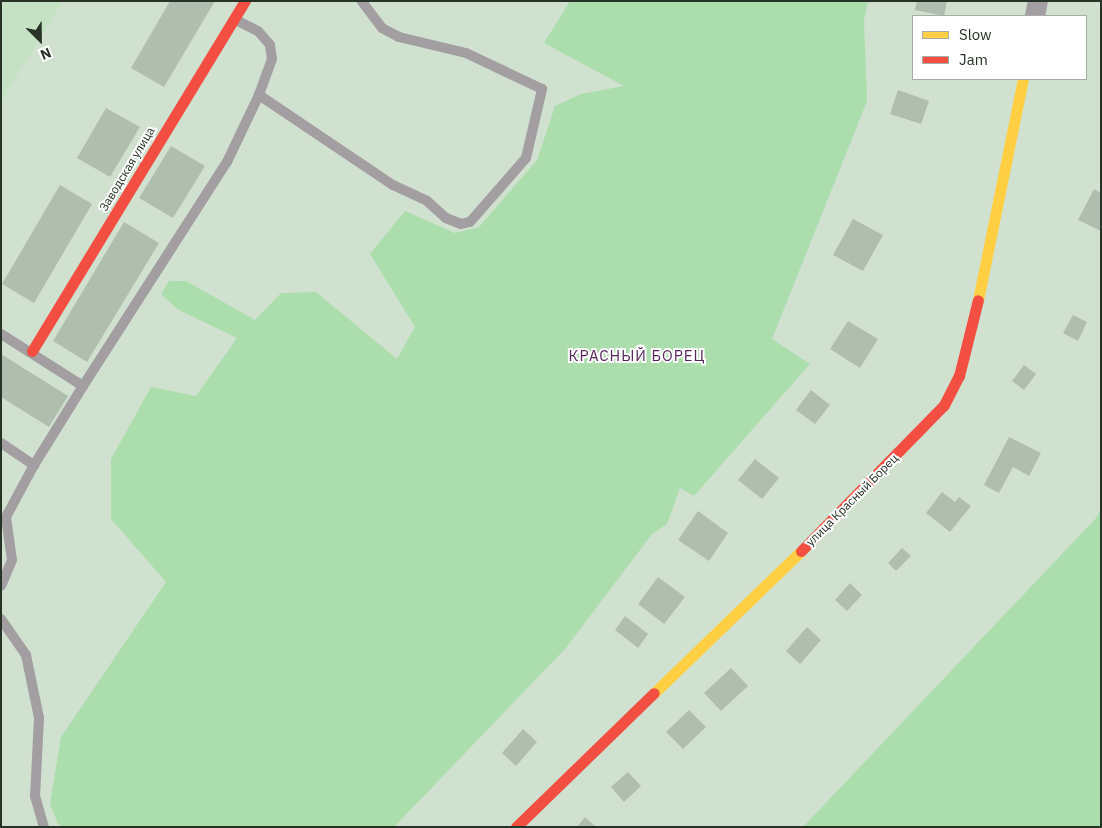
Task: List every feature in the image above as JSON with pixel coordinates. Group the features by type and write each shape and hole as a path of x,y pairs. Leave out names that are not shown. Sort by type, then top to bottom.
{"street":[{"name":"Заводская улица","path":"32,351 245,1"},
{"path":"1035,15 1038,1"},
{"name":"улица Красный Борец","path":"516,827 804,548 944,405 959,376 972,329 1022,80"}],"lane":[{"path":"259,95 393,185 426,201 446,218 461,224 470,222 526,158 542,89 466,54 399,37 382,28 362,1"},
{"path":"1,586 12,560 6,518 34,464 227,162 259,95 272,59 270,45 258,31 234,19"},
{"path":"1,334 32,351 83,386"},
{"path":"1,444 34,464"},
{"path":"1,619 26,655 39,718 35,796 44,827"}],"shaded area":[{"path":"1,1 63,1 1,102"},
{"path":"570,1 868,1 864,20 867,101 772,339 810,364 694,496 680,488 667,524 652,534 565,649 394,827 64,827 58,824 50,804 61,737 166,582 111,519 111,459 151,387 196,396 237,338 177,309 161,294 169,281 186,281 255,320 281,293 316,292 397,359 415,327 370,254 405,211 455,233 479,227 537,160 555,106 581,94 624,86 544,43"},
{"path":"1101,508 1101,827 803,827 1097,517"}],"building":[{"path":"170,1 215,1 164,87 131,68"},
{"path":"917,1 947,1 944,15 915,10"},
{"path":"898,90 929,101 921,124 890,114"},
{"path":"106,108 140,127 110,177 77,158"},
{"path":"171,146 205,166 173,218 139,198"},
{"path":"60,185 92,204 34,303 2,284"},
{"path":"1094,189 1101,193 1101,231 1078,220"},
{"path":"853,219 883,235 863,271 833,255"},
{"path":"124,222 159,243 87,362 53,341"},
{"path":"1073,315 1087,322 1078,341 1063,333"},
{"path":"848,321 878,339 860,368 830,349"},
{"path":"1,354 68,396 49,427 1,397"},
{"path":"1024,365 1036,374 1024,390 1012,381"},
{"path":"811,390 830,405 815,424 796,410"},
{"path":"1009,437 1041,453 1029,476 1013,467 999,493 984,485"},
{"path":"755,459 779,478 762,499 738,480"},
{"path":"942,492 955,502 959,497 971,506 950,532 926,513"},
{"path":"698,511 728,533 709,561 678,540"},
{"path":"902,548 911,556 896,571 888,563"},
{"path":"658,577 685,597 664,624 638,604"},
{"path":"850,583 862,595 847,611 835,600"},
{"path":"625,616 648,634 638,648 615,630"},
{"path":"807,627 821,640 800,664 786,651"},
{"path":"731,668 748,686 721,711 704,693"},
{"path":"689,710 706,727 683,749 666,732"},
{"path":"523,729 537,742 516,766 502,753"},
{"path":"628,772 641,786 624,802 611,787"},
{"path":"585,817 596,827 577,827"}],"traffic: slow":[{"path":"978,300 1023,80"},
{"path":"654,693 801,551"}],"traffic: jam":[{"path":"32,351 245,1"},
{"path":"801,551 944,405 959,376 978,300"},
{"path":"516,827 654,693"}],"district":[{"name":"КРАСНЫЙ БОРЕЦ","path":"637,356"}]}
